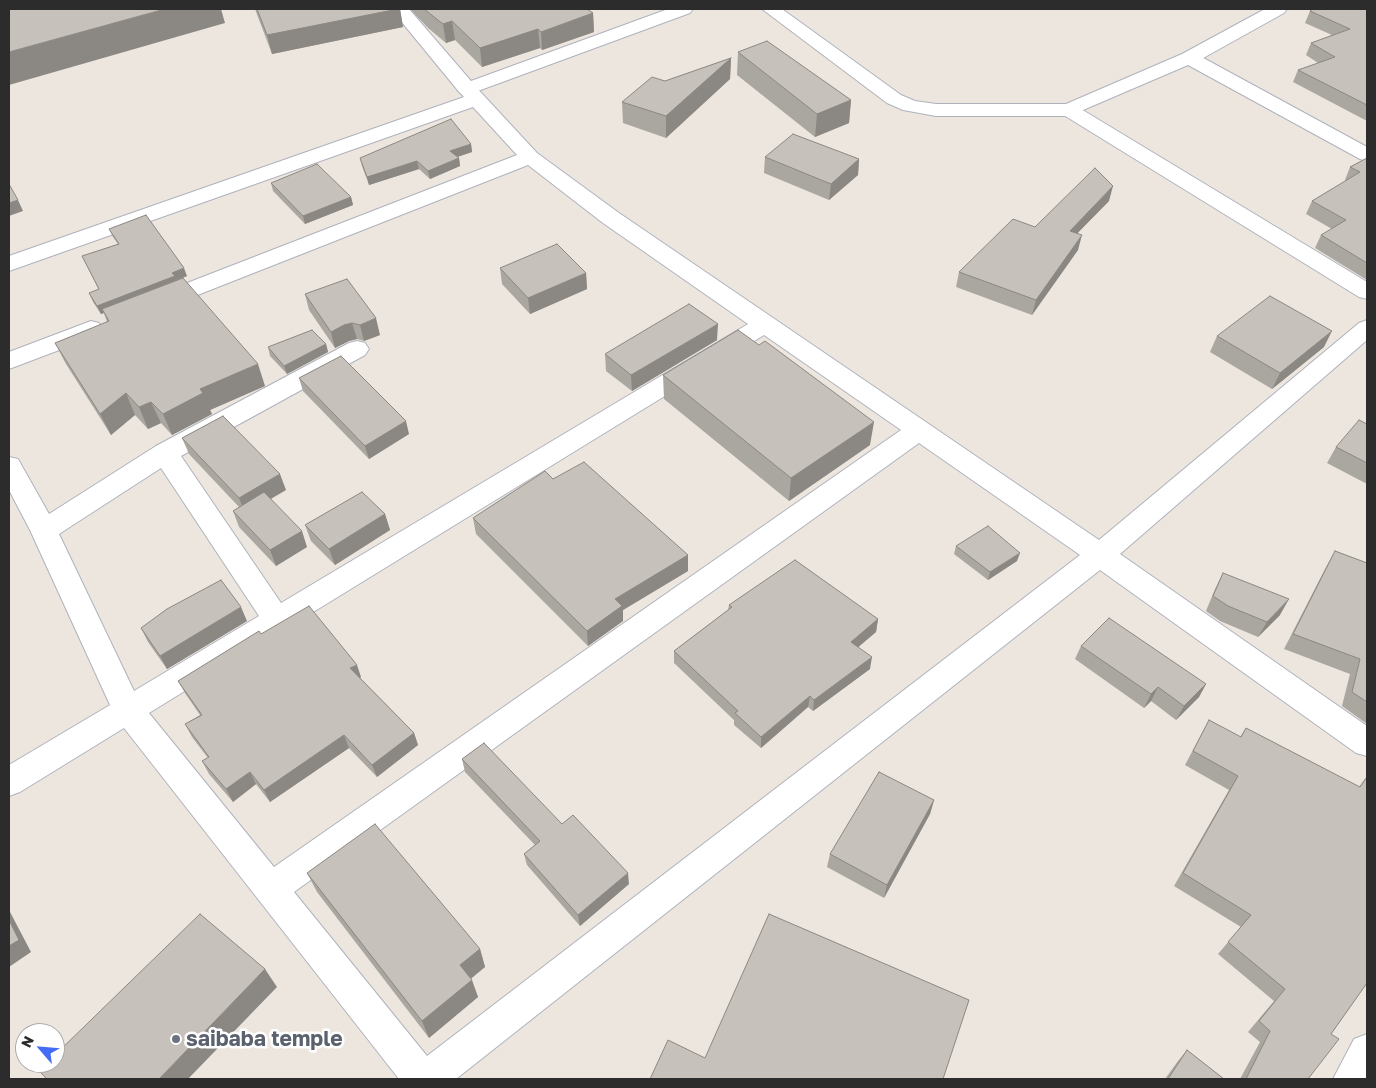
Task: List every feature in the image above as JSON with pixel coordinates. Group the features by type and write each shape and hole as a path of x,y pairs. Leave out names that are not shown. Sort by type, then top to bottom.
{"street":[{"path":"400,9 472,94 530,156 611,218 1100,555 1367,743"},
{"path":"9,264 472,94 684,9"},
{"path":"771,9 894,99 910,106 936,110 1070,110 1188,58 1278,9"},
{"path":"1188,58 1367,155"},
{"path":"1070,110 1367,292"},
{"path":"139,310 530,156"},
{"path":"9,361 111,321"},
{"path":"9,782 765,324"},
{"path":"427,1079 1100,555 1367,328"},
{"path":"44,530 165,453 357,349"},
{"path":"270,888 919,430"},
{"path":"165,453 277,620"},
{"path":"12,482 44,530 128,710 422,1079"},
{"path":"1351,1079 1367,1052"}],"building":[{"path":"9,9 165,9 9,52"},
{"path":"257,9 398,9 267,35"},
{"path":"424,9 587,9 593,13 541,32 538,29 480,48 452,21 443,24"},
{"path":"1313,9 1367,9 1367,105 1298,70 1335,57 1311,43 1350,29 1310,11"},
{"path":"767,41 851,100 817,114 738,52"},
{"path":"731,58 666,116 622,102 652,77 665,81"},
{"path":"451,119 471,144 450,151 459,158 428,171 417,161 367,177 360,158"},
{"path":"793,134 859,159 831,184 765,157"},
{"path":"1367,158 1367,263 1321,235 1346,220 1312,201 1360,172 1350,167"},
{"path":"317,164 351,197 303,216 271,183"},
{"path":"1095,168 1113,186 1070,231 1082,235 1036,300 959,272 1013,219 1035,227"},
{"path":"9,184 18,200 9,203"},
{"path":"146,215 184,268 172,273 175,276 97,306 89,293 99,289 82,256 119,244 109,229"},
{"path":"557,244 586,273 528,298 500,268"},
{"path":"183,278 258,364 200,389 203,393 163,414 151,402 139,407 126,393 100,414 55,343 109,321 102,309"},
{"path":"347,279 376,318 360,325 352,323 344,325 331,332 305,294"},
{"path":"1270,296 1332,331 1280,373 1217,336"},
{"path":"689,304 718,324 631,375 605,354"},
{"path":"312,330 326,344 284,366 268,347"},
{"path":"738,330 759,345 765,341 874,422 791,478 663,375"},
{"path":"341,356 406,421 365,446 299,378"},
{"path":"223,416 280,474 239,498 182,438"},
{"path":"1359,420 1367,424 1367,463 1336,447"},
{"path":"584,462 688,555 615,599 622,606 587,631 473,518 545,471 553,479"},
{"path":"264,492 302,531 270,550 233,511"},
{"path":"362,492 385,514 329,549 305,525"},
{"path":"988,526 1020,553 990,572 956,546"},
{"path":"1335,551 1367,563 1367,702 1352,692 1360,659 1293,634"},
{"path":"795,560 878,619 851,642 872,657 814,700 810,696 761,737 735,713 738,711 674,651 732,607 729,605"},
{"path":"1223,573 1289,599 1267,622 1228,606 1213,596"},
{"path":"221,580 241,607 160,656 141,628 167,609"},
{"path":"309,606 357,665 350,668 414,733 372,765 344,735 264,790 250,772 226,789 202,761 209,757 185,724 202,715 178,681 259,631 261,634"},
{"path":"1109,618 1206,684 1184,706 1158,687 1151,694 1081,646"},
{"path":"1209,720 1241,737 1246,728 1360,787 1367,777 1367,983 1331,1034 1339,1039 1308,1079 1246,1079 1270,1031 1259,1021 1285,989 1228,942 1251,915 1183,873 1238,776 1193,751"},
{"path":"484,743 562,824 573,815 628,873 578,915 524,854 540,841 462,759"},
{"path":"879,772 934,800 887,885 830,854"},
{"path":"375,824 480,949 460,965 472,980 422,1021 307,873"},
{"path":"200,914 265,969 159,1079 47,1079 41,1073 65,1073 65,1045"},
{"path":"769,914 969,1000 943,1079 650,1079 668,1040 705,1058"},
{"path":"9,920 19,940 9,946"},
{"path":"1187,1050 1224,1079 1168,1079"}],"place":[{"name":"saibaba temple","path":"176,1039"}]}
